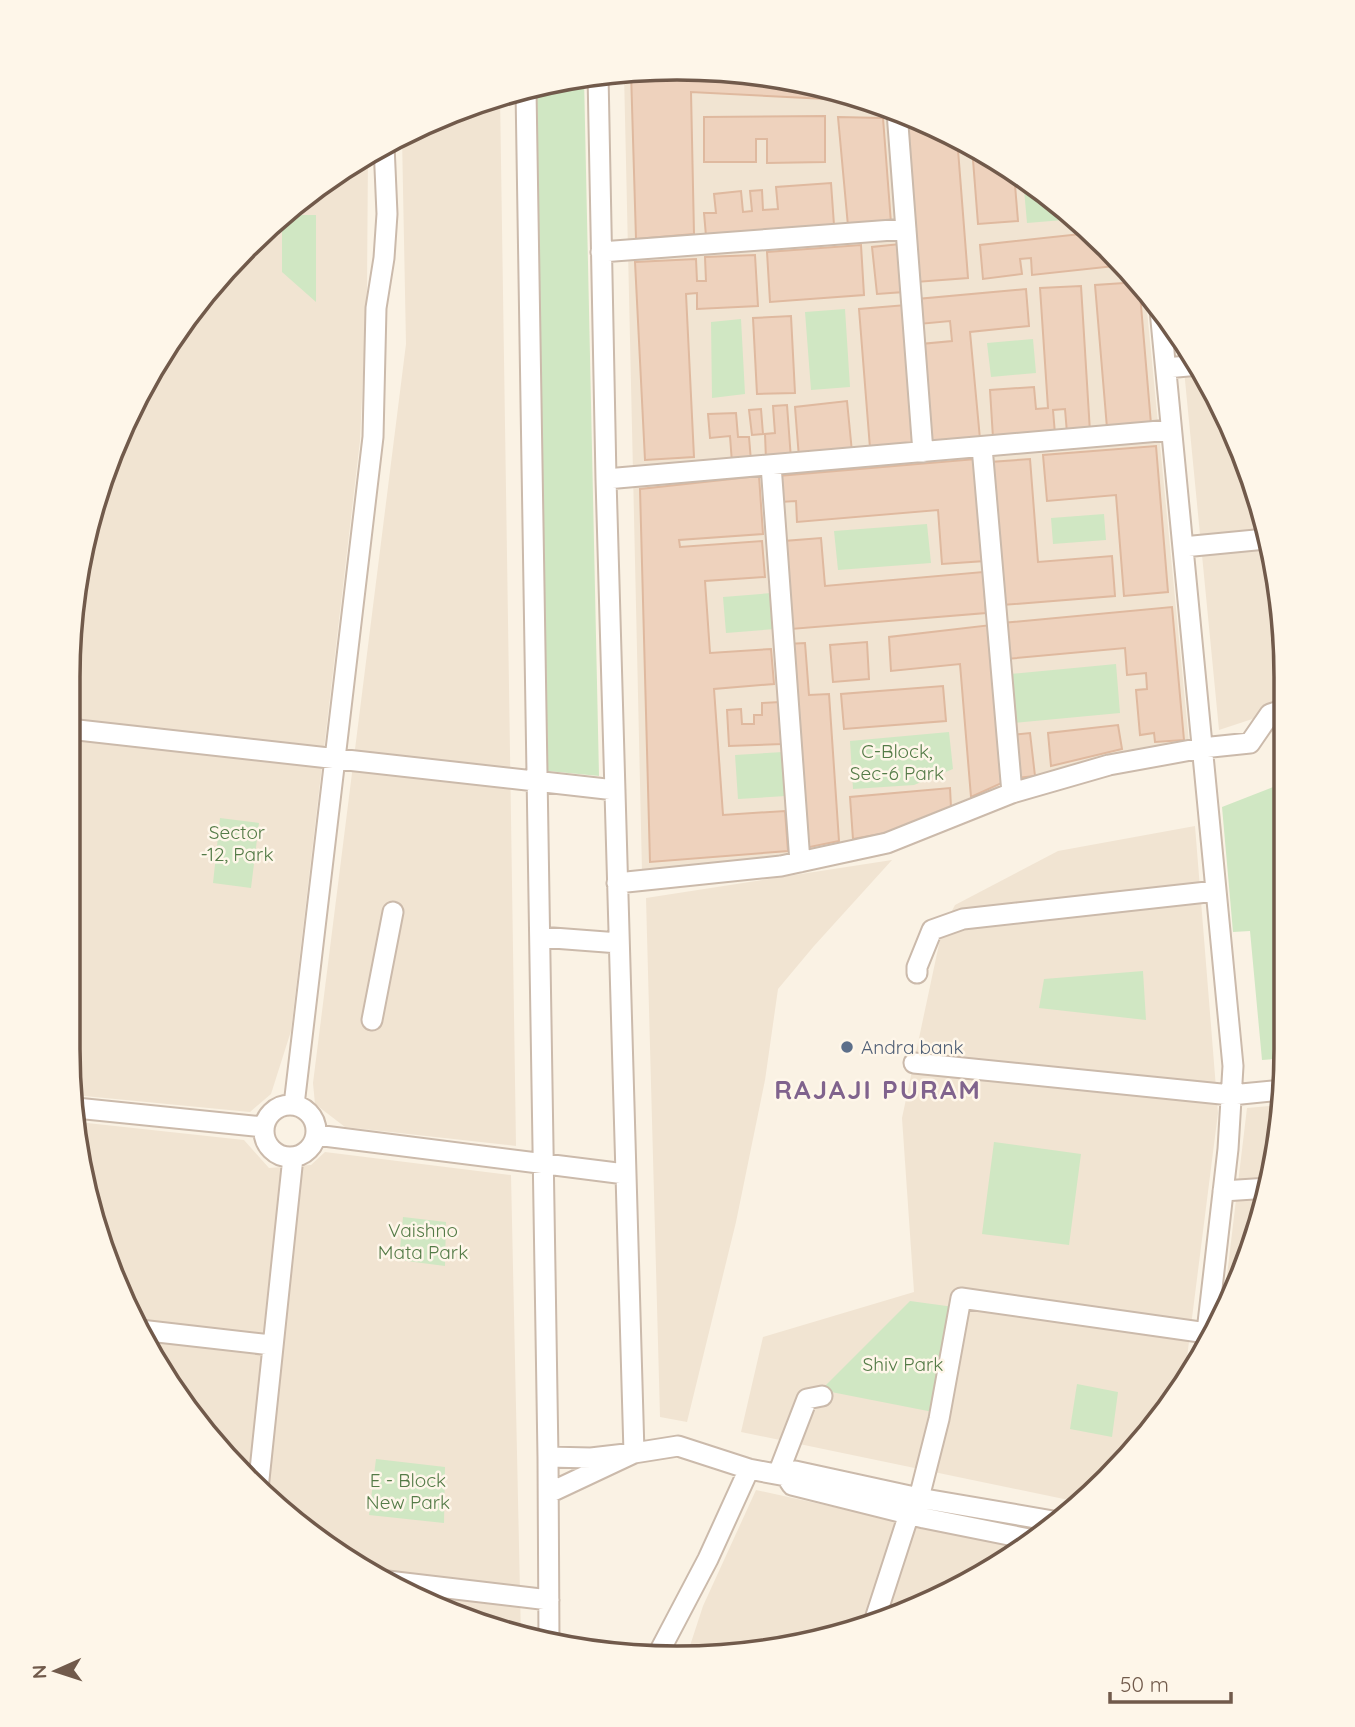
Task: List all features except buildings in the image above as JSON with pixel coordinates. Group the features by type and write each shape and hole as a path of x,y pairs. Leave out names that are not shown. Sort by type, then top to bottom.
{"street":[{"path":"598,86 606,479 634,1453"},
{"path":"526,100 550,1632"},
{"path":"898,123 923,452"},
{"path":"294,1105 373,437 376,308 384,258 387,214 385,157"},
{"path":"601,252 906,229"},
{"path":"1162,329 1233,1066 1223,1191 1208,1323"},
{"path":"1166,368 1187,366"},
{"path":"606,479 1171,430"},
{"path":"982,447 1012,793"},
{"path":"771,465 800,862"},
{"path":"1183,547 1258,540"},
{"path":"617,883 781,866 887,843 1012,793 1109,765 1202,748 1250,743 1270,714 1274,713"},
{"path":"80,730 615,790"},
{"path":"917,973 932,930 963,919 1216,891"},
{"path":"372,1020 393,912"},
{"path":"540,937 619,943"},
{"path":"914,1063 1231,1095 1273,1091"},
{"path":"294,1105 302,1108 313,1119 316,1135 308,1150 293,1157 286,1157 272,1150 265,1137 264,1127 267,1119 278,1108 294,1105"},
{"path":"84,1109 264,1127"},
{"path":"316,1135 625,1174"},
{"path":"259,1476 293,1157"},
{"path":"1223,1191 1258,1189"},
{"path":"878,1612 914,1506 939,1419 961,1298 1199,1340"},
{"path":"151,1331 271,1345"},
{"path":"782,1475 807,1399 822,1396"},
{"path":"548,1457 591,1458 678,1446 749,1469 782,1475 795,1471 1022,1537"},
{"path":"549,1493 634,1453"},
{"path":"662,1646 708,1559 749,1469"},
{"path":"914,1506 1044,1520"},
{"path":"411,1584 549,1600"}],"shaded area":[{"path":"678,80 794,92 869,112 942,142 976,160 1041,204 1071,229 1100,255 1147,309 1189,742 886,837 788,858 642,872 624,83"},
{"path":"500,108 516,1146 345,1127 315,1104 313,1083 406,344 402,148 449,126"},
{"path":"368,167 367,288 360,441 291,1031 271,1094 250,1112 83,1096 80,1050 80,678 86,600 92,561 112,486 142,413 181,346 204,314 255,255 314,204"},
{"path":"1183,360 1213,413 1243,486 1263,561 1273,638 1274,712 1219,730"},
{"path":"1195,826 1218,1113 1187,1361 1151,1413 1126,1443 1100,1472 1069,1500 741,1432 763,1337 914,1292 902,1118 942,930 955,905 1058,851"},
{"path":"892,860 778,989 765,1080 736,1222 687,1422 660,1417 646,898"},
{"path":"1271,1106 1263,1166 1254,1204 1226,1285 1247,1108"},
{"path":"86,1123 244,1140 269,1168 311,1165 325,1152 511,1175 521,1625 449,1601 379,1567 314,1523 255,1472 229,1443 181,1381 142,1314 112,1241 101,1204"},
{"path":"756,1490 1010,1545 976,1567 906,1601 869,1615 794,1635 690,1646 703,1606"}],"green space":[{"path":"584,88 599,776 548,771 535,98"},
{"path":"1024,192 1060,220 1027,223"},
{"path":"301,215 316,215 316,302 282,272 282,231"},
{"path":"845,309 850,387 811,390 805,312"},
{"path":"741,319 745,394 712,398 711,322"},
{"path":"1033,339 1036,373 991,377 987,343"},
{"path":"1104,514 1106,540 1053,544 1051,518"},
{"path":"927,524 931,563 838,570 834,531"},
{"path":"772,593 775,629 726,633 723,597"},
{"path":"1116,664 1120,713 1014,723 1010,674"},
{"name":"C-Block, Sec-6 Park","path":"949,732 953,769 914,785 853,789 850,741"},
{"path":"783,752 786,796 738,799 735,755"},
{"path":"1274,787 1274,1059 1262,1060 1250,931 1233,932 1222,807"},
{"name":"Sector -12, Park","path":"220,818 259,823 251,888 213,883"},
{"path":"1143,971 1146,1020 1039,1008 1044,979"},
{"path":"994,1142 1081,1154 1069,1245 982,1234"},
{"name":"Vaishno Mata Park","path":"403,1217 446,1222 445,1266 399,1260"},
{"name":"Shiv Park","path":"910,1301 954,1307 933,1412 821,1390"},
{"path":"1077,1384 1118,1392 1112,1437 1070,1429"},
{"name":"E - Block New Park","path":"376,1459 445,1467 444,1523 369,1515"}],"place":[{"name":"Andra bank","path":"847,1047"}],"district":[{"name":"RAJAJI PURAM","path":"878,1090"}]}
